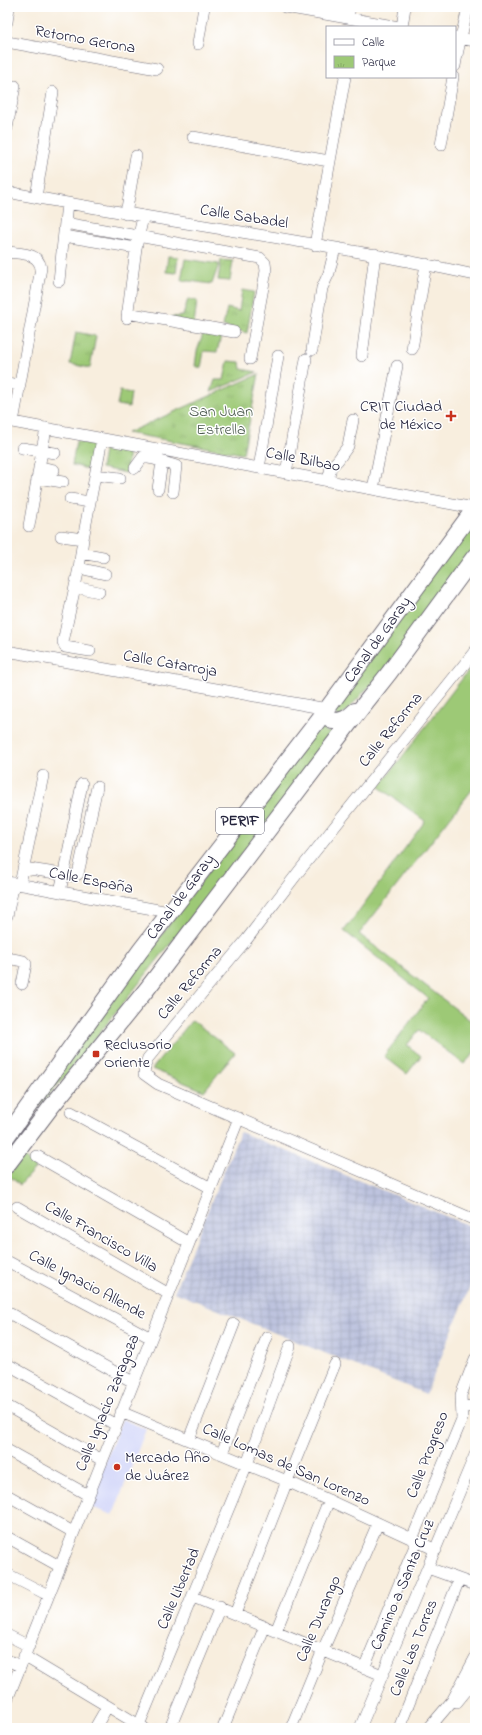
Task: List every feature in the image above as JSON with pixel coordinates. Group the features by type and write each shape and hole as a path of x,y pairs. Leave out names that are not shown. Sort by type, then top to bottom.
{"highway":[{"name":"Canal de Garay","path":"7,1136 169,912 327,709 475,508"},
{"name":"Canal de Garay","path":"7,1165 56,1101 147,989 368,698 389,673 475,556"},
{"path":"327,709 327,716 333,721 340,721 348,718 368,698"}],"street":[{"path":"7,22 9,7"},
{"path":"198,44 204,7"},
{"path":"286,7 353,22 391,26"},
{"path":"350,7 353,22"},
{"path":"401,26 405,7"},
{"path":"456,52 457,38 464,28 468,7"},
{"path":"457,38 475,41"},
{"name":"Retorno Gerona","path":"7,42 157,69"},
{"path":"315,245 345,78"},
{"path":"441,144 453,78"},
{"path":"7,128 15,86"},
{"path":"36,197 53,92"},
{"path":"193,137 329,161"},
{"path":"126,214 136,156"},
{"name":"Calle Sabadel","path":"8,195 36,197 143,217 375,254 475,275"},
{"path":"59,281 67,203"},
{"path":"143,217 136,248 127,316 234,332"},
{"path":"65,223 260,258 266,263 266,271 250,359"},
{"path":"64,236 136,248"},
{"path":"286,473 322,288 329,273 335,248"},
{"path":"7,252 34,256 40,261 41,268 19,385 10,422"},
{"path":"362,356 375,254"},
{"path":"412,349 426,264"},
{"path":"259,468 278,356"},
{"path":"373,490 397,366"},
{"path":"7,383 19,385"},
{"path":"328,481 331,467 348,446 353,420"},
{"name":"Calle Bilbao","path":"10,422 102,439 157,457 259,468 475,508"},
{"path":"29,526 46,428"},
{"path":"90,651 65,647 63,645 79,568 102,439"},
{"path":"22,448 55,453"},
{"path":"135,468 143,456 157,457 176,466 173,492"},
{"path":"157,457 158,489"},
{"path":"38,473 54,470"},
{"path":"38,473 63,482"},
{"path":"96,475 120,478"},
{"path":"70,499 90,502"},
{"path":"61,536 83,539"},
{"path":"81,553 103,557"},
{"path":"79,568 105,574"},
{"path":"75,587 98,592"},
{"name":"Calle Catarroja","path":"7,650 327,709"},
{"name":"Calle Reforma","path":"475,651 300,870 248,939 148,1058 144,1074 158,1084 475,1220"},
{"path":"7,916 14,883 23,868 43,776"},
{"path":"60,892 82,784"},
{"path":"23,868 75,876 78,874 97,788"},
{"name":"Calle España","path":"14,883 169,912"},
{"path":"7,958 23,961 26,964 22,984"},
{"path":"71,1112 211,1188"},
{"name":"Calle Ignacio Zaragoza","path":"7,1700 10,1686 24,1656 239,1118"},
{"path":"37,1156 189,1243"},
{"name":"Calle Francisco Villa","path":"17,1207 169,1294"},
{"name":"Calle Ignacio Allende","path":"7,1261 151,1338"},
{"path":"7,1312 133,1382"},
{"path":"189,1439 234,1324"},
{"path":"222,1453 267,1337"},
{"name":"Calle Libertad","path":"141,1727 247,1464 290,1346"},
{"name":"Calle Progreso","path":"364,1668 462,1419 463,1390 475,1359"},
{"path":"7,1364 116,1425"},
{"path":"235,1614 287,1481 336,1364"},
{"path":"7,1406 102,1460"},
{"path":"462,1407 475,1406"},
{"name":"Calle Lomas de San Lorenzo","path":"121,1412 287,1481 436,1550"},
{"path":"7,1450 88,1495"},
{"name":"Camino a Santa Cruz","path":"360,1728 475,1454"},
{"path":"7,1495 73,1532"},
{"path":"276,1631 329,1500"},
{"name":"Calle Durango","path":"291,1728 378,1523"},
{"path":"7,1537 60,1566"},
{"path":"428,1568 475,1585"},
{"path":"7,1574 48,1595"},
{"name":"Calle Las Torres","path":"399,1728 459,1580"},
{"path":"193,1597 382,1675"},
{"path":"170,1728 220,1607"},
{"path":"223,1728 265,1626"},
{"path":"7,1635 24,1656 141,1727"},
{"path":"7,1660 24,1656"},
{"path":"433,1726 452,1701 475,1658"},
{"path":"452,1701 458,1702 475,1680"},
{"path":"94,1728 107,1707"}],"shaded area":[{"path":"240,1132 475,1228 475,1275 426,1394 174,1292"},
{"name":"Mercado Año de Juárez","path":"122,1419 146,1429 113,1515 88,1506"}],"green space":[{"path":"168,256 178,257 176,273 166,272"},
{"path":"185,259 219,264 212,284 181,280"},
{"path":"221,260 233,261 230,281 218,280"},
{"path":"242,290 254,292 247,333 223,326 227,308 239,311"},
{"path":"188,299 197,301 194,324 170,317 183,316"},
{"path":"205,329 222,332 217,352 204,351 201,368 195,366 197,351"},
{"path":"76,332 96,336 90,368 70,364"},
{"path":"228,361 240,362 241,369 257,372 211,392 215,380 224,380"},
{"name":"San Juan Estrella","path":"259,374 243,454 127,433"},
{"path":"120,391 131,393 129,407 117,405"},
{"path":"76,441 97,445 92,470 72,465"},
{"path":"105,446 129,451 126,473 101,468"},
{"path":"475,516 475,548 385,669 340,718 331,711"},
{"path":"475,662 475,786 359,934 475,1024 475,1052 464,1064 419,1030 407,1045 421,1056 407,1074 384,1056 428,998 344,931 425,821 379,787"},
{"path":"324,717 326,732 340,730 71,1069 15,1135 65,1064"},
{"path":"192,1020 235,1053 204,1091 152,1069"},
{"path":"24,1157 36,1167 20,1185 8,1175"}],"place":[{"name":"CRIT Ciudad de México","path":"451,416"},
{"name":"Reclusorio Oriente","path":"96,1054"},
{"name":"Mercado Año de Juárez","path":"117,1467"}]}
